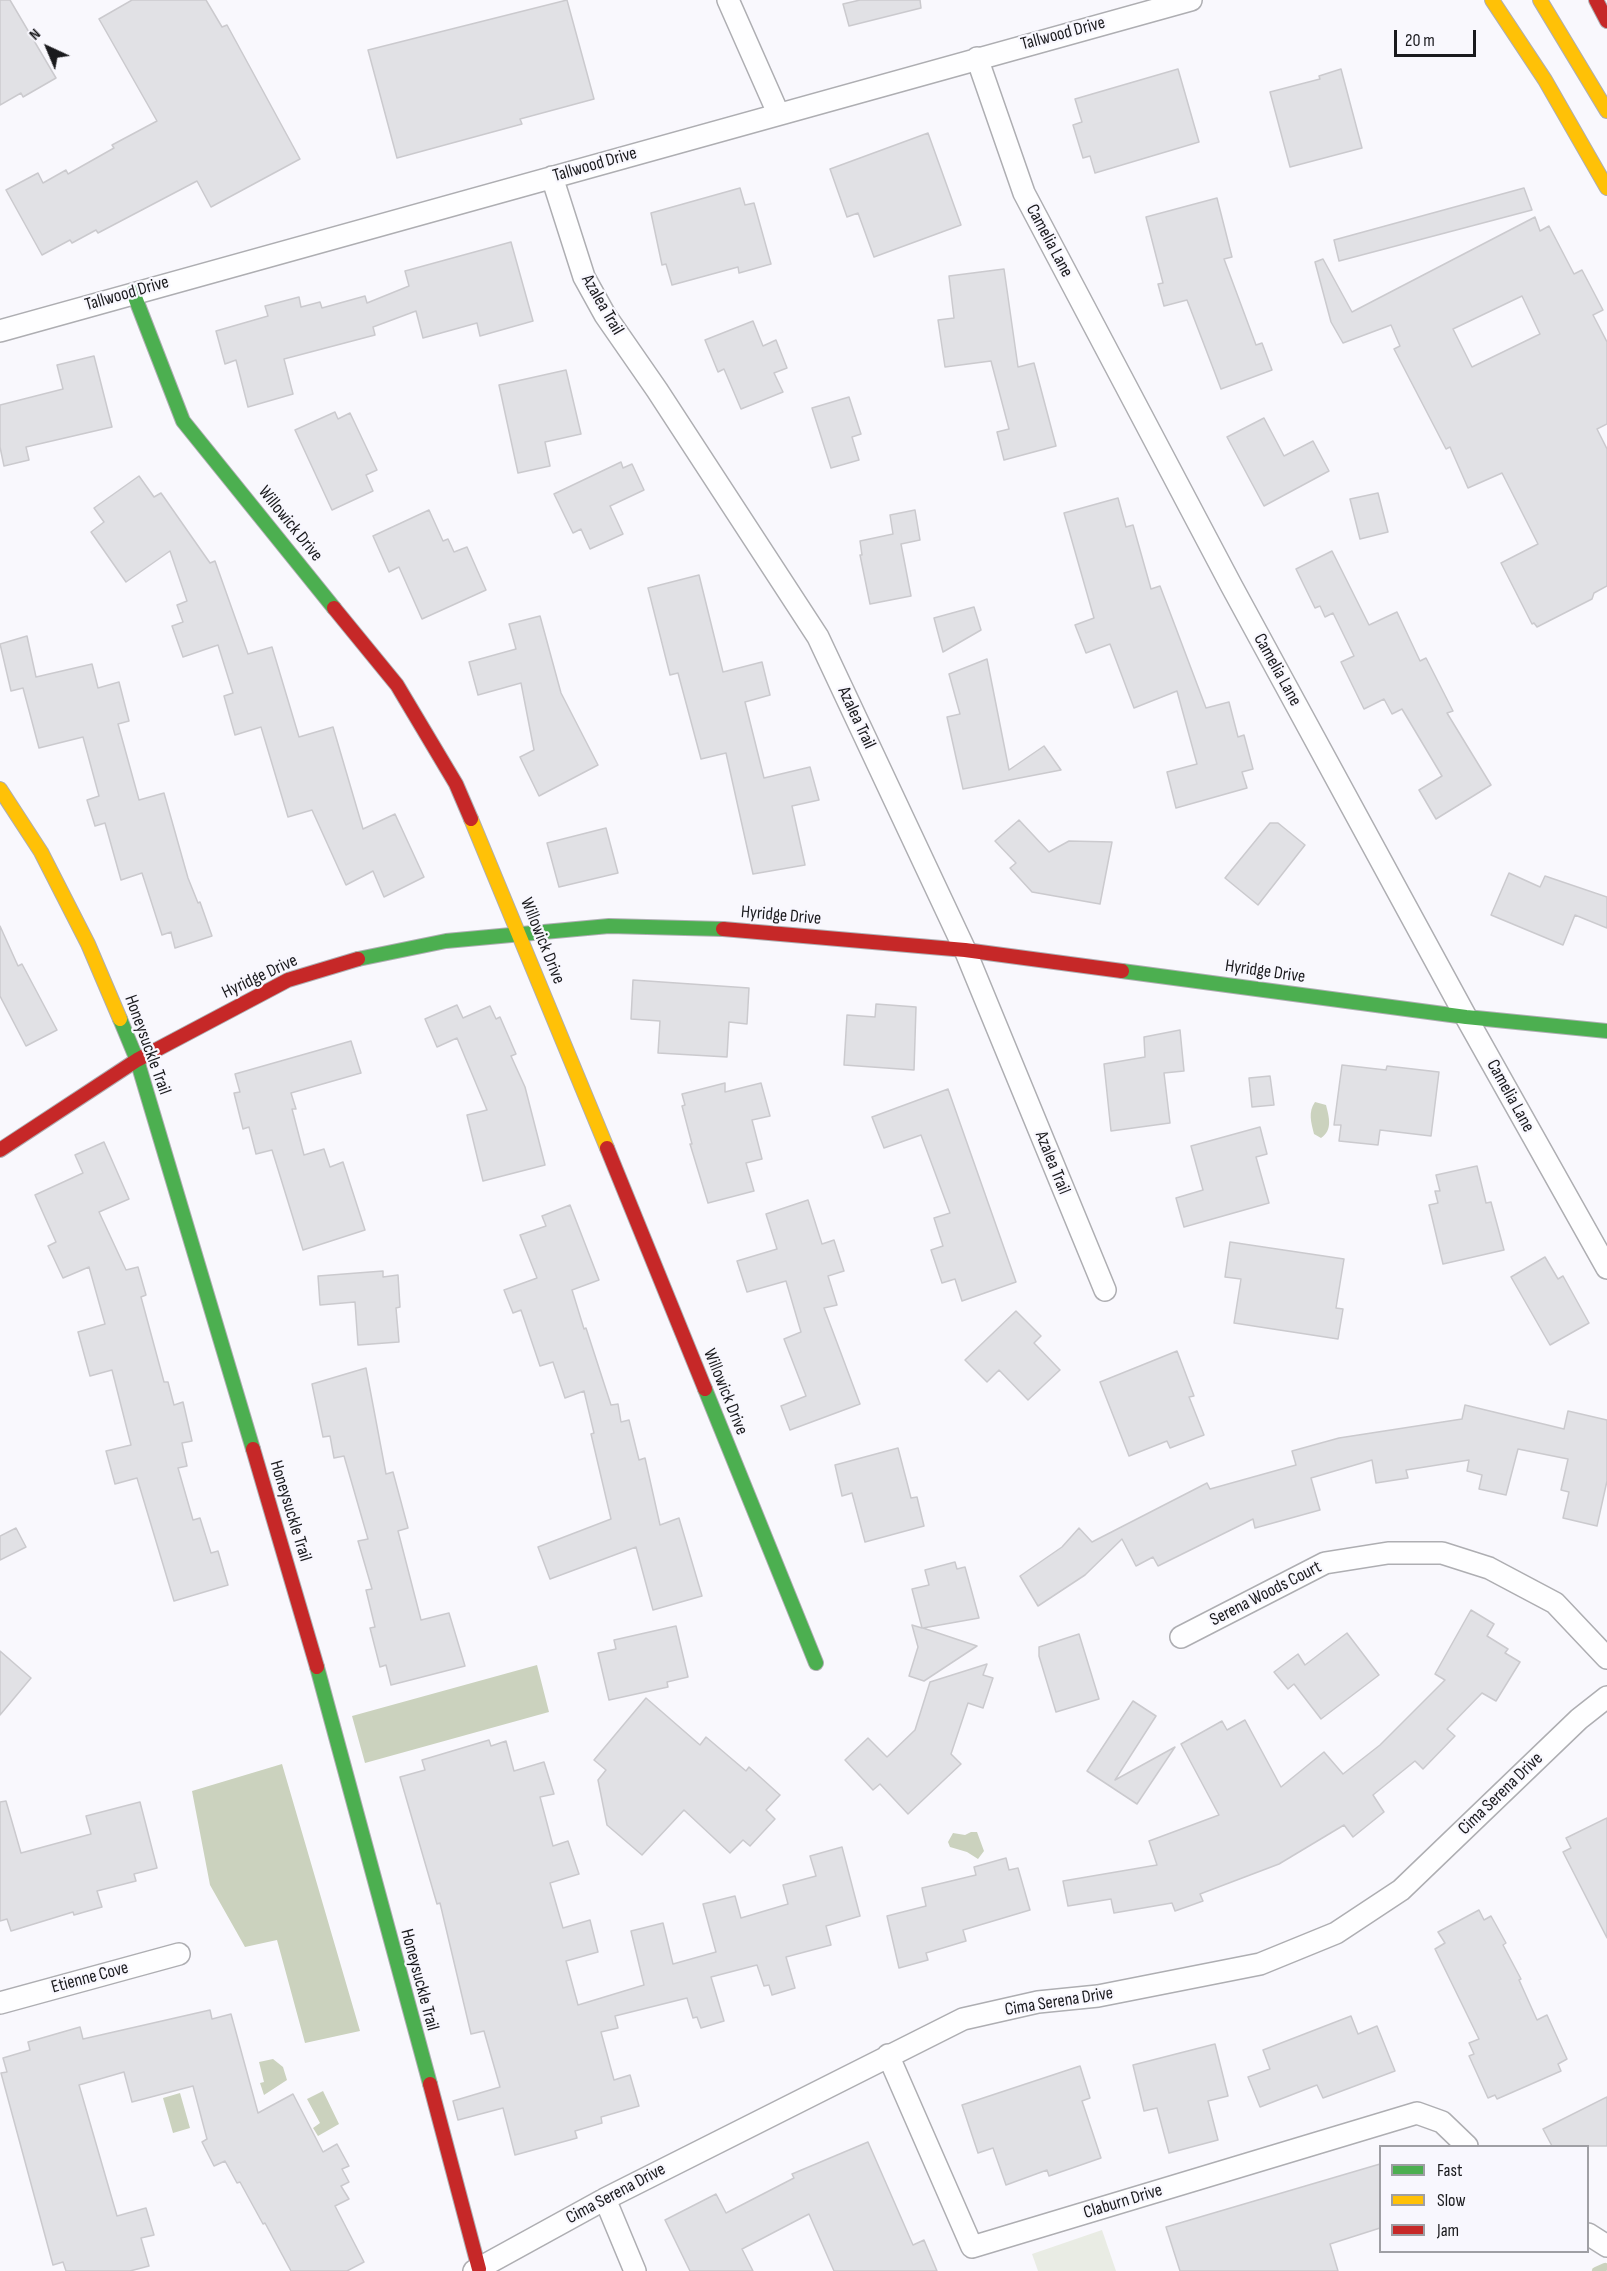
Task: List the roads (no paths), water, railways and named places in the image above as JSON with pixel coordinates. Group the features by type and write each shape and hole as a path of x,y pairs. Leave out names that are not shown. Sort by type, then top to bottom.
{"main road":[{"path":"1492,0 1545,80 1607,188"},
{"path":"1540,0 1607,111"},
{"path":"1596,0 1607,21"},
{"name":"Willowick Drive","path":"133,292 183,421 397,685 456,784 520,934 816,1663"},
{"name":"Honeysuckle Trail","path":"0,789 9,799 40,852 88,944 137,1059 329,1706 477,2270"},
{"name":"Hyridge Drive","path":"0,1150 137,1059 288,980 377,952 446,940 609,926 706,928 965,950 1466,1017 1607,1031"}],"street":[{"path":"728,0 778,113"},
{"name":"Tallwood Drive","path":"0,331 133,292 1191,0"},
{"name":"Camelia Lane","path":"976,58 1024,193 1231,585 1466,1017 1607,1268"},
{"name":"Azalea Trail","path":"552,177 584,277 604,315 657,390 818,637 965,950 1105,1290"},
{"name":"Serena Woods Court","path":"1181,1637 1325,1563 1388,1553 1442,1553 1489,1568 1555,1604 1607,1658"},
{"name":"Cima Serena Drive","path":"477,2270 605,2199 963,2019 1038,2002 1098,1996 1260,1964 1336,1933 1401,1890 1579,1719 1607,1696"},
{"name":"Etienne Cove","path":"0,2002 179,1954"},
{"name":"Claburn Drive","path":"888,2055 972,2247 1417,2113 1442,2122 1466,2145"},
{"path":"605,2199 635,2271"},
{"path":"1589,2235 1607,2246"}],"waterway":[{"path":"1596,2271 1605,2267"}]}
